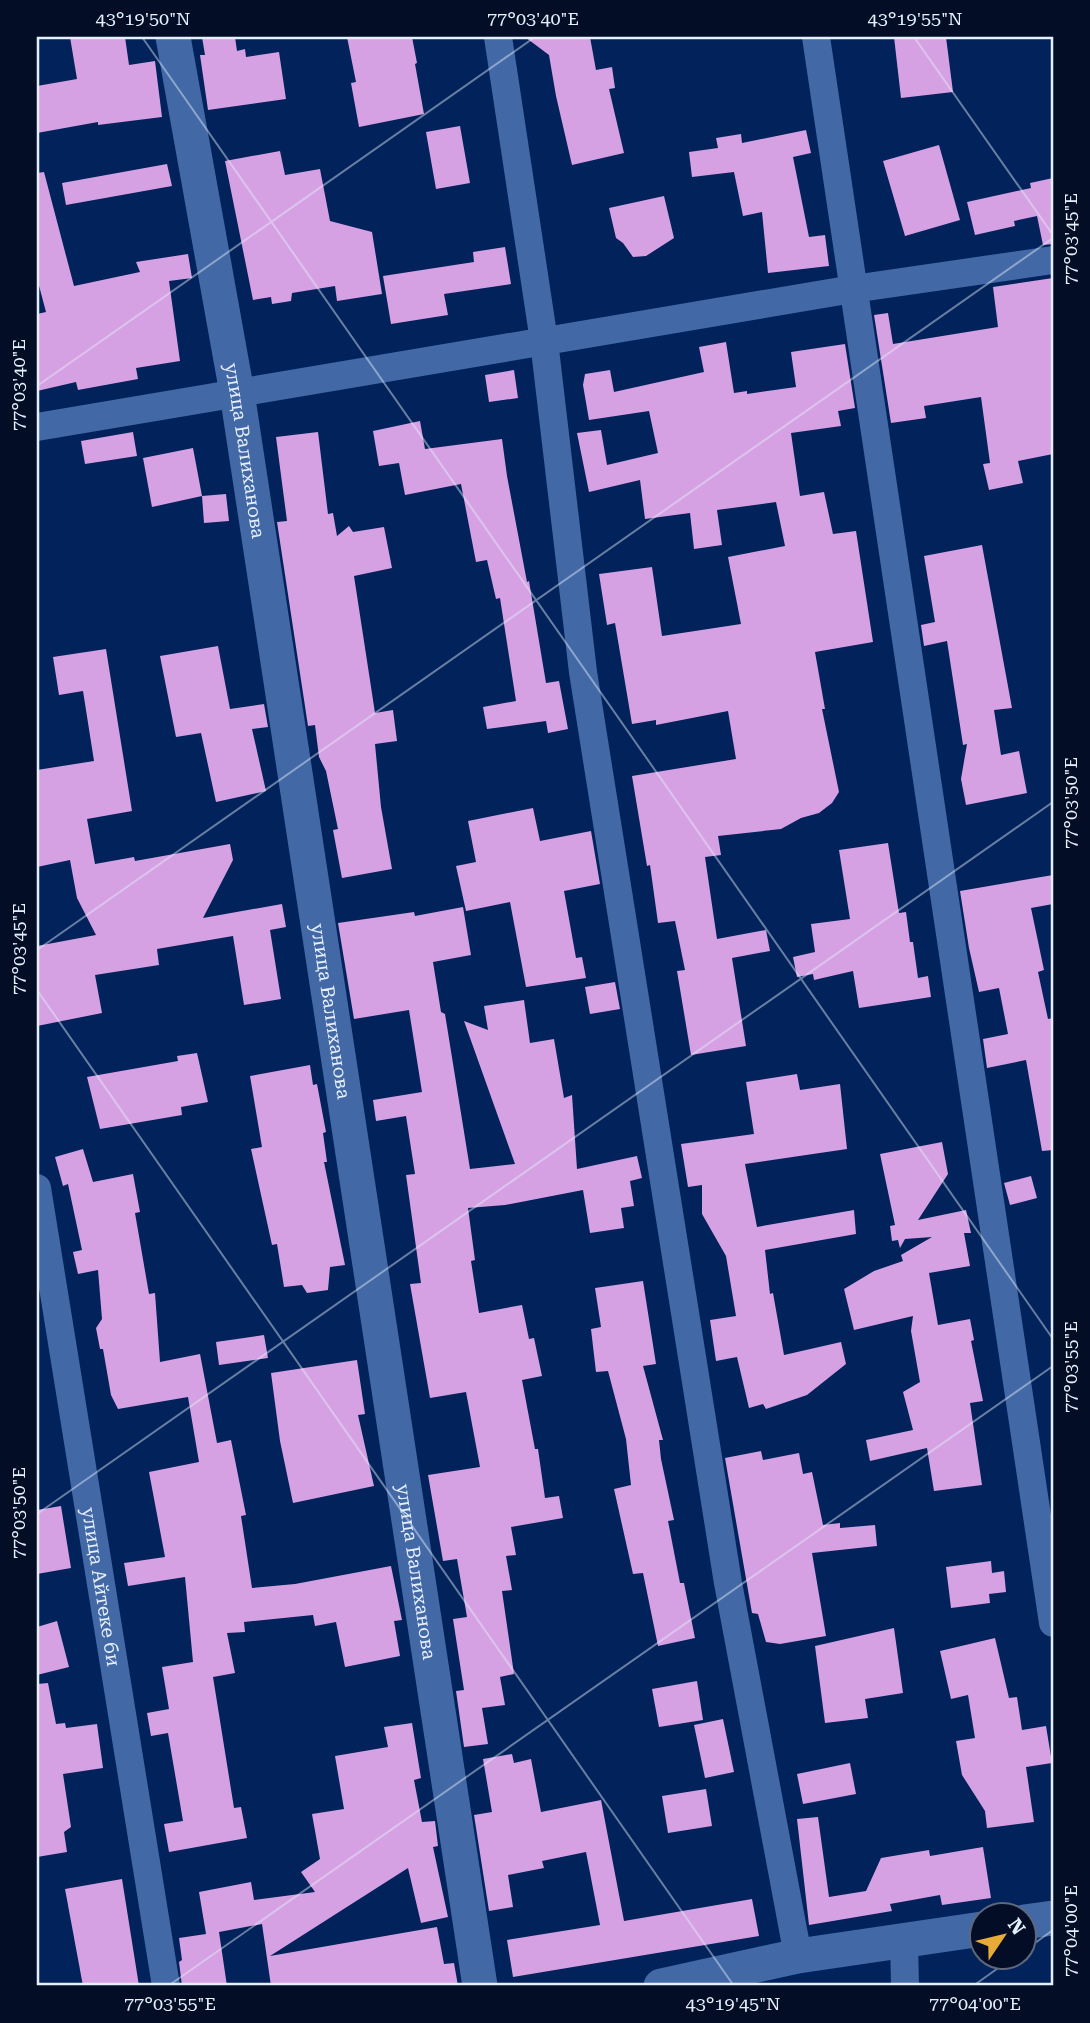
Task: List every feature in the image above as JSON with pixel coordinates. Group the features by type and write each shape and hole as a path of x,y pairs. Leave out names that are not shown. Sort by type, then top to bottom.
{"street":[{"name":"улица Валиханова","path":"173,37 237,393 480,1986"},
{"path":"498,37 544,341 583,672 728,1583 799,1956"},
{"path":"816,37 1053,1623"},
{"path":"37,427 853,289 1053,260"},
{"name":"улица Айтеке би","path":"37,1188 166,1986"},
{"path":"660,1986 799,1956 968,1931"},
{"path":"904,1941 905,1986"}],"building":[{"path":"70,37 125,37 129,65 155,61 162,117 98,125 98,122 37,133 37,86 77,79"},
{"path":"202,37 235,37 237,51 245,49 246,57 279,52 286,99 208,110 200,55 205,55"},
{"path":"347,37 412,37 424,114 359,127 351,83 356,82"},
{"path":"525,37 590,37 596,70 612,67 615,88 609,89 624,153 572,165 549,55"},
{"path":"894,37 946,37 953,92 901,98"},
{"path":"460,126 470,183 436,189 426,132"},
{"path":"806,130 811,153 793,157 809,237 825,235 829,266 768,273 762,212 743,216 734,172 692,177 689,152 718,148 716,138 741,134 742,143"},
{"path":"939,145 960,220 905,236 883,161"},
{"path":"280,151 285,175 320,169 330,221 372,232 382,294 337,301 335,286 292,293 291,301 272,304 271,297 253,300 225,161"},
{"path":"167,164 172,186 66,205 62,183"},
{"path":"44,172 74,286 140,272 136,262 188,254 192,278 169,281 180,361 136,368 138,379 78,390 76,382 37,391 37,314 46,312 37,278 37,173"},
{"path":"1053,178 1053,244 1043,245 1037,216 1014,221 1015,226 975,235 967,202 1031,188 1030,183"},
{"path":"664,196 674,238 646,256 633,257 616,238 609,208"},
{"path":"505,247 511,284 444,294 448,315 391,324 383,276 474,262 473,252"},
{"path":"1053,278 1053,454 1018,461 1023,483 989,490 983,464 990,463 981,397 924,406 926,418 891,423 874,315 888,313 893,344 998,327 993,287"},
{"path":"726,342 734,393 747,391 747,394 796,387 791,352 845,344 855,408 838,411 841,426 791,433 800,496 824,492 833,534 856,531 873,642 815,652 825,709 822,709 839,792 832,803 819,813 801,818 781,829 718,836 721,855 705,857 717,939 766,930 770,951 732,958 746,1046 691,1055 677,971 685,970 675,921 658,923 650,865 647,866 632,776 736,759 728,711 656,725 656,720 632,724 615,623 607,625 599,574 652,567 662,636 741,624 728,557 785,546 776,502 717,510 722,545 694,549 690,513 645,519 640,480 589,492 577,433 601,430 607,465 658,453 649,411 589,420 583,385 585,374 610,370 614,392 704,372 699,347"},
{"path":"514,370 518,398 489,402 485,375"},
{"path":"420,421 425,449 502,439 546,683 559,681 568,729 548,733 546,721 487,729 483,707 516,701 500,598 496,599 487,560 476,562 461,484 405,495 399,463 379,466 373,431"},
{"path":"133,432 137,456 85,464 81,441"},
{"path":"318,432 328,514 333,513 337,536 349,526 353,532 384,527 392,568 354,576 375,713 393,710 397,741 375,744 381,807 392,869 342,878 333,830 338,829 326,771 319,757 315,725 308,726 277,522 287,521 276,437"},
{"path":"193,448 202,496 152,507 143,458"},
{"path":"226,494 229,521 204,523 202,496"},
{"path":"982,545 1012,708 994,710 1001,755 1019,751 1027,793 966,805 961,779 967,744 963,745 947,641 924,646 921,625 935,622 924,556"},
{"path":"218,646 230,709 264,704 268,727 252,729 266,791 216,802 201,733 176,737 160,656"},
{"path":"106,649 132,811 87,819 95,864 134,857 135,861 230,844 233,860 203,918 282,904 286,927 270,930 281,999 244,1005 233,936 157,949 159,965 95,975 102,1013 37,1026 37,946 96,935 77,898 70,860 37,867 37,770 94,761 83,691 59,695 53,657"},
{"path":"533,808 540,841 591,831 600,884 564,891 576,958 582,957 586,978 526,987 510,902 466,911 456,866 476,862 468,821"},
{"path":"888,843 899,913 906,912 918,978 928,976 931,997 859,1008 853,971 814,980 813,974 797,977 793,957 815,952 811,924 850,919 839,850"},
{"path":"1053,875 1053,904 1031,908 1044,970 1038,972 1048,1019 1053,1018 1053,1150 1042,1151 1026,1060 987,1068 983,1039 1008,1034 999,988 979,992 960,891"},
{"path":"463,907 471,955 433,962 441,1012 445,1014 470,1169 515,1164 464,1021 488,1030 484,1006 524,1000 530,1043 554,1039 564,1098 572,1095 577,1169 637,1156 642,1178 630,1181 634,1206 621,1208 624,1228 590,1233 583,1190 505,1205 468,1208 475,1260 471,1261 479,1313 522,1305 529,1339 534,1338 542,1376 522,1380 535,1449 538,1449 545,1498 559,1496 563,1518 511,1527 516,1555 506,1556 512,1590 502,1591 514,1674 500,1677 505,1705 482,1708 488,1744 464,1747 456,1691 464,1690 453,1619 467,1617 457,1559 443,1561 428,1475 480,1467 466,1392 430,1398 410,1284 421,1283 406,1175 415,1174 406,1116 376,1121 373,1100 422,1092 409,1010 354,1019 338,923 414,912 415,916"},
{"path":"615,982 620,1009 590,1014 585,987"},
{"path":"197,1053 208,1102 181,1107 182,1115 100,1129 87,1077 178,1061 177,1056"},
{"path":"310,1065 313,1085 317,1084 326,1132 323,1133 327,1162 324,1162 345,1265 330,1267 328,1290 307,1293 302,1285 284,1287 277,1244 272,1245 251,1149 262,1147 250,1076"},
{"path":"797,1074 800,1090 840,1084 847,1149 745,1164 757,1227 854,1210 856,1234 765,1250 770,1294 773,1293 784,1355 841,1342 846,1364 807,1395 766,1409 763,1404 749,1408 737,1357 716,1361 710,1320 736,1316 726,1256 702,1214 702,1185 688,1187 681,1144 754,1134 746,1082"},
{"path":"942,1142 948,1174 918,1220 966,1210 971,1233 964,1233 970,1266 929,1273 938,1325 970,1319 974,1340 971,1341 983,1401 970,1403 982,1485 934,1491 927,1448 870,1461 866,1440 913,1430 903,1392 920,1382 911,1331 913,1316 854,1330 844,1289 874,1271 903,1261 901,1255 932,1237 905,1239 900,1248 898,1240 892,1241 890,1226 895,1225 880,1154"},
{"path":"83,1149 93,1182 133,1174 140,1212 135,1213 149,1294 155,1293 160,1362 200,1354 217,1443 231,1440 246,1515 241,1516 252,1588 295,1584 391,1566 402,1620 394,1621 400,1656 345,1667 336,1622 315,1626 313,1615 244,1622 245,1632 227,1633 235,1673 213,1677 234,1808 241,1807 247,1838 169,1852 164,1824 183,1821 168,1733 151,1736 147,1713 169,1709 162,1667 193,1662 185,1577 128,1586 124,1563 165,1557 149,1472 199,1462 188,1397 118,1409 111,1395 103,1349 100,1349 96,1328 102,1319 98,1270 78,1274 73,1252 82,1250 68,1184 63,1186 55,1157"},
{"path":"1031,1176 1037,1198 1010,1205 1004,1183"},
{"path":"643,1281 656,1364 643,1366 663,1440 659,1440 661,1459 674,1520 668,1521 680,1583 684,1583 695,1638 658,1646 643,1573 633,1574 614,1489 631,1485 626,1439 608,1371 596,1372 591,1329 601,1327 595,1288"},
{"path":"264,1335 268,1358 219,1365 216,1342"},
{"path":"357,1360 365,1414 358,1415 374,1486 293,1503 280,1441 271,1373"},
{"path":"761,1451 763,1460 799,1453 803,1474 812,1472 823,1525 840,1523 840,1528 875,1525 877,1546 812,1553 826,1636 780,1644 766,1642 758,1614 752,1613 725,1458"},
{"path":"61,1506 71,1568 37,1574 37,1510"},
{"path":"991,1561 992,1573 1004,1571 1006,1592 989,1594 990,1603 951,1608 946,1567"},
{"path":"57,1621 69,1667 37,1675 37,1627"},
{"path":"894,1628 903,1693 865,1699 868,1718 825,1723 815,1646"},
{"path":"995,1638 1009,1698 1017,1697 1022,1730 1046,1726 1052,1763 1026,1767 1034,1822 987,1828 985,1811 962,1775 956,1741 975,1738 968,1695 951,1699 940,1651"},
{"path":"697,1681 703,1720 659,1727 652,1689"},
{"path":"48,1683 56,1724 65,1723 66,1728 97,1724 103,1768 63,1774 71,1827 64,1832 67,1852 37,1857 37,1684"},
{"path":"723,1719 734,1772 705,1778 694,1725"},
{"path":"412,1723 421,1778 414,1780 422,1822 435,1821 438,1846 433,1847 448,1917 421,1923 408,1868 270,1956 437,1927 444,1964 454,1963 458,1986 271,1986 262,1924 219,1932 227,1986 182,1986 179,1938 206,1934 199,1892 251,1882 254,1900 315,1892 301,1872 320,1859 312,1814 344,1809 335,1756 388,1747 384,1727"},
{"path":"512,1754 514,1763 531,1759 541,1812 601,1800 624,1921 752,1899 759,1936 513,1977 507,1940 600,1925 586,1852 542,1861 544,1868 508,1875 513,1907 489,1911 474,1815 492,1812 483,1759"},
{"path":"850,1763 856,1794 803,1804 797,1774"},
{"path":"706,1789 712,1826 668,1833 662,1796"},
{"path":"818,1817 829,1897 866,1891 881,1858 929,1850 930,1856 983,1847 991,1898 942,1905 940,1895 890,1904 892,1911 809,1925 797,1819"},
{"path":"122,1879 139,1986 83,1986 65,1889"}]}
